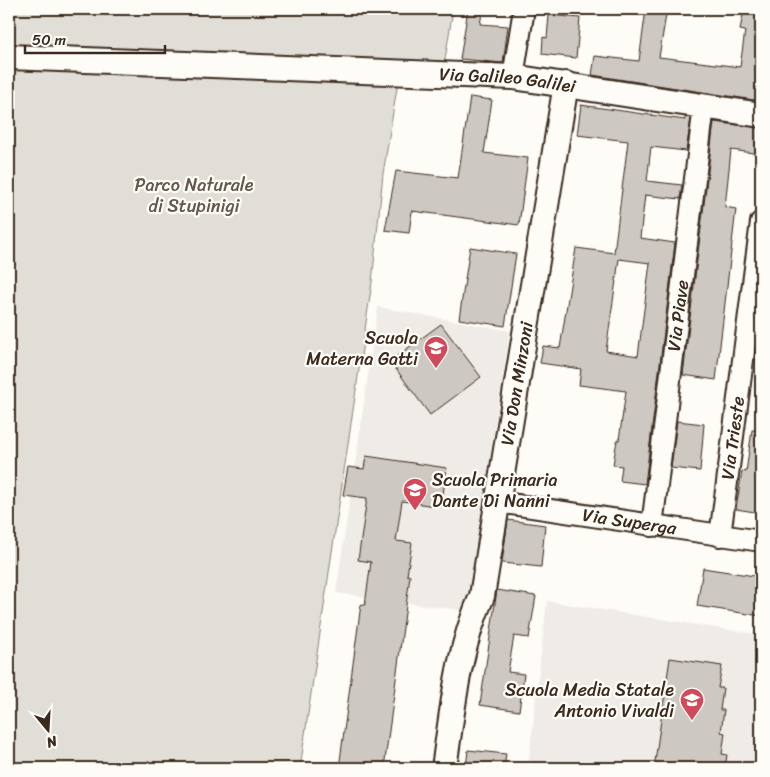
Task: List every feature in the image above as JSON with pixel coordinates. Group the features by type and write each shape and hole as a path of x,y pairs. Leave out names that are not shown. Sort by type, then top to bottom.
{"street":[{"path":"513,77 524,9"},
{"name":"Via Galileo Galilei","path":"9,56 513,77 761,115"},
{"name":"Via Don Minzoni","path":"444,768 460,659 468,628 482,596 566,84"},
{"name":"Via Piave","path":"652,526 704,106"},
{"name":"Via Trieste","path":"720,536 761,222"},
{"name":"Via Superga","path":"497,502 761,541"}],"shaded area":[{"name":"Scuola Primaria Dante Di Nanni","path":"378,307 510,331 466,611 336,593"},
{"path":"547,601 761,635 761,768 528,768"}],"green space":[{"name":"Parco Naturale di Stupinigi","path":"9,9 453,9 444,66 401,63 383,174 372,282 300,768 9,768"}],"building":[{"path":"468,9 483,9 480,24 508,26 503,63 460,59"},
{"path":"646,9 667,9 659,57 740,67 745,31 740,30 744,9 761,9 761,101 592,75 595,56 639,61"},
{"path":"549,15 580,18 576,58 542,54 543,37 547,38"},
{"path":"470,97 492,100 484,153 528,158 519,225 412,211 409,233 385,230 396,171 458,178"},
{"path":"581,105 685,120 685,117 691,118 686,151 651,147 647,181 682,185 680,199 645,195 640,238 675,243 645,484 620,481 622,466 613,465 617,440 619,440 626,391 579,385 581,369 540,363 543,346 560,348 576,248 614,253 628,141 577,135","holes":["619,259 650,263 638,356 606,351"]},
{"path":"714,122 761,128 761,154 731,150 725,207 736,209 716,380 683,375"},
{"path":"470,247 516,254 505,326 459,319"},
{"name":"Scuola Materna Gatti","path":"441,324 481,377 430,415 390,361"},
{"path":"677,421 704,424 700,471 671,468"},
{"path":"752,430 761,430 761,513 736,509 742,471 746,472"},
{"path":"366,456 447,468 441,507 402,501 396,541 412,543 407,575 410,576 384,768 339,768 361,604 365,605 371,562 358,560 367,498 343,495 348,467 364,469"},
{"path":"508,520 545,525 541,567 502,563"},
{"path":"703,568 761,577 761,616 697,606"},
{"path":"497,590 536,596 529,638 514,636 508,672 524,674 519,711 480,705"},
{"name":"Scuola Media Statale Antonio Vivaldi","path":"670,658 722,666 718,688 723,688 720,710 724,710 721,732 725,733 722,754 727,755 725,768 654,768"},
{"path":"468,750 506,754 504,768 466,768"}],"place":[{"name":"Scuola Materna Gatti","path":"436,369"},
{"name":"Scuola Primaria Dante Di Nanni","path":"415,511"},
{"name":"Scuola Media Statale Antonio Vivaldi","path":"692,721"}]}
